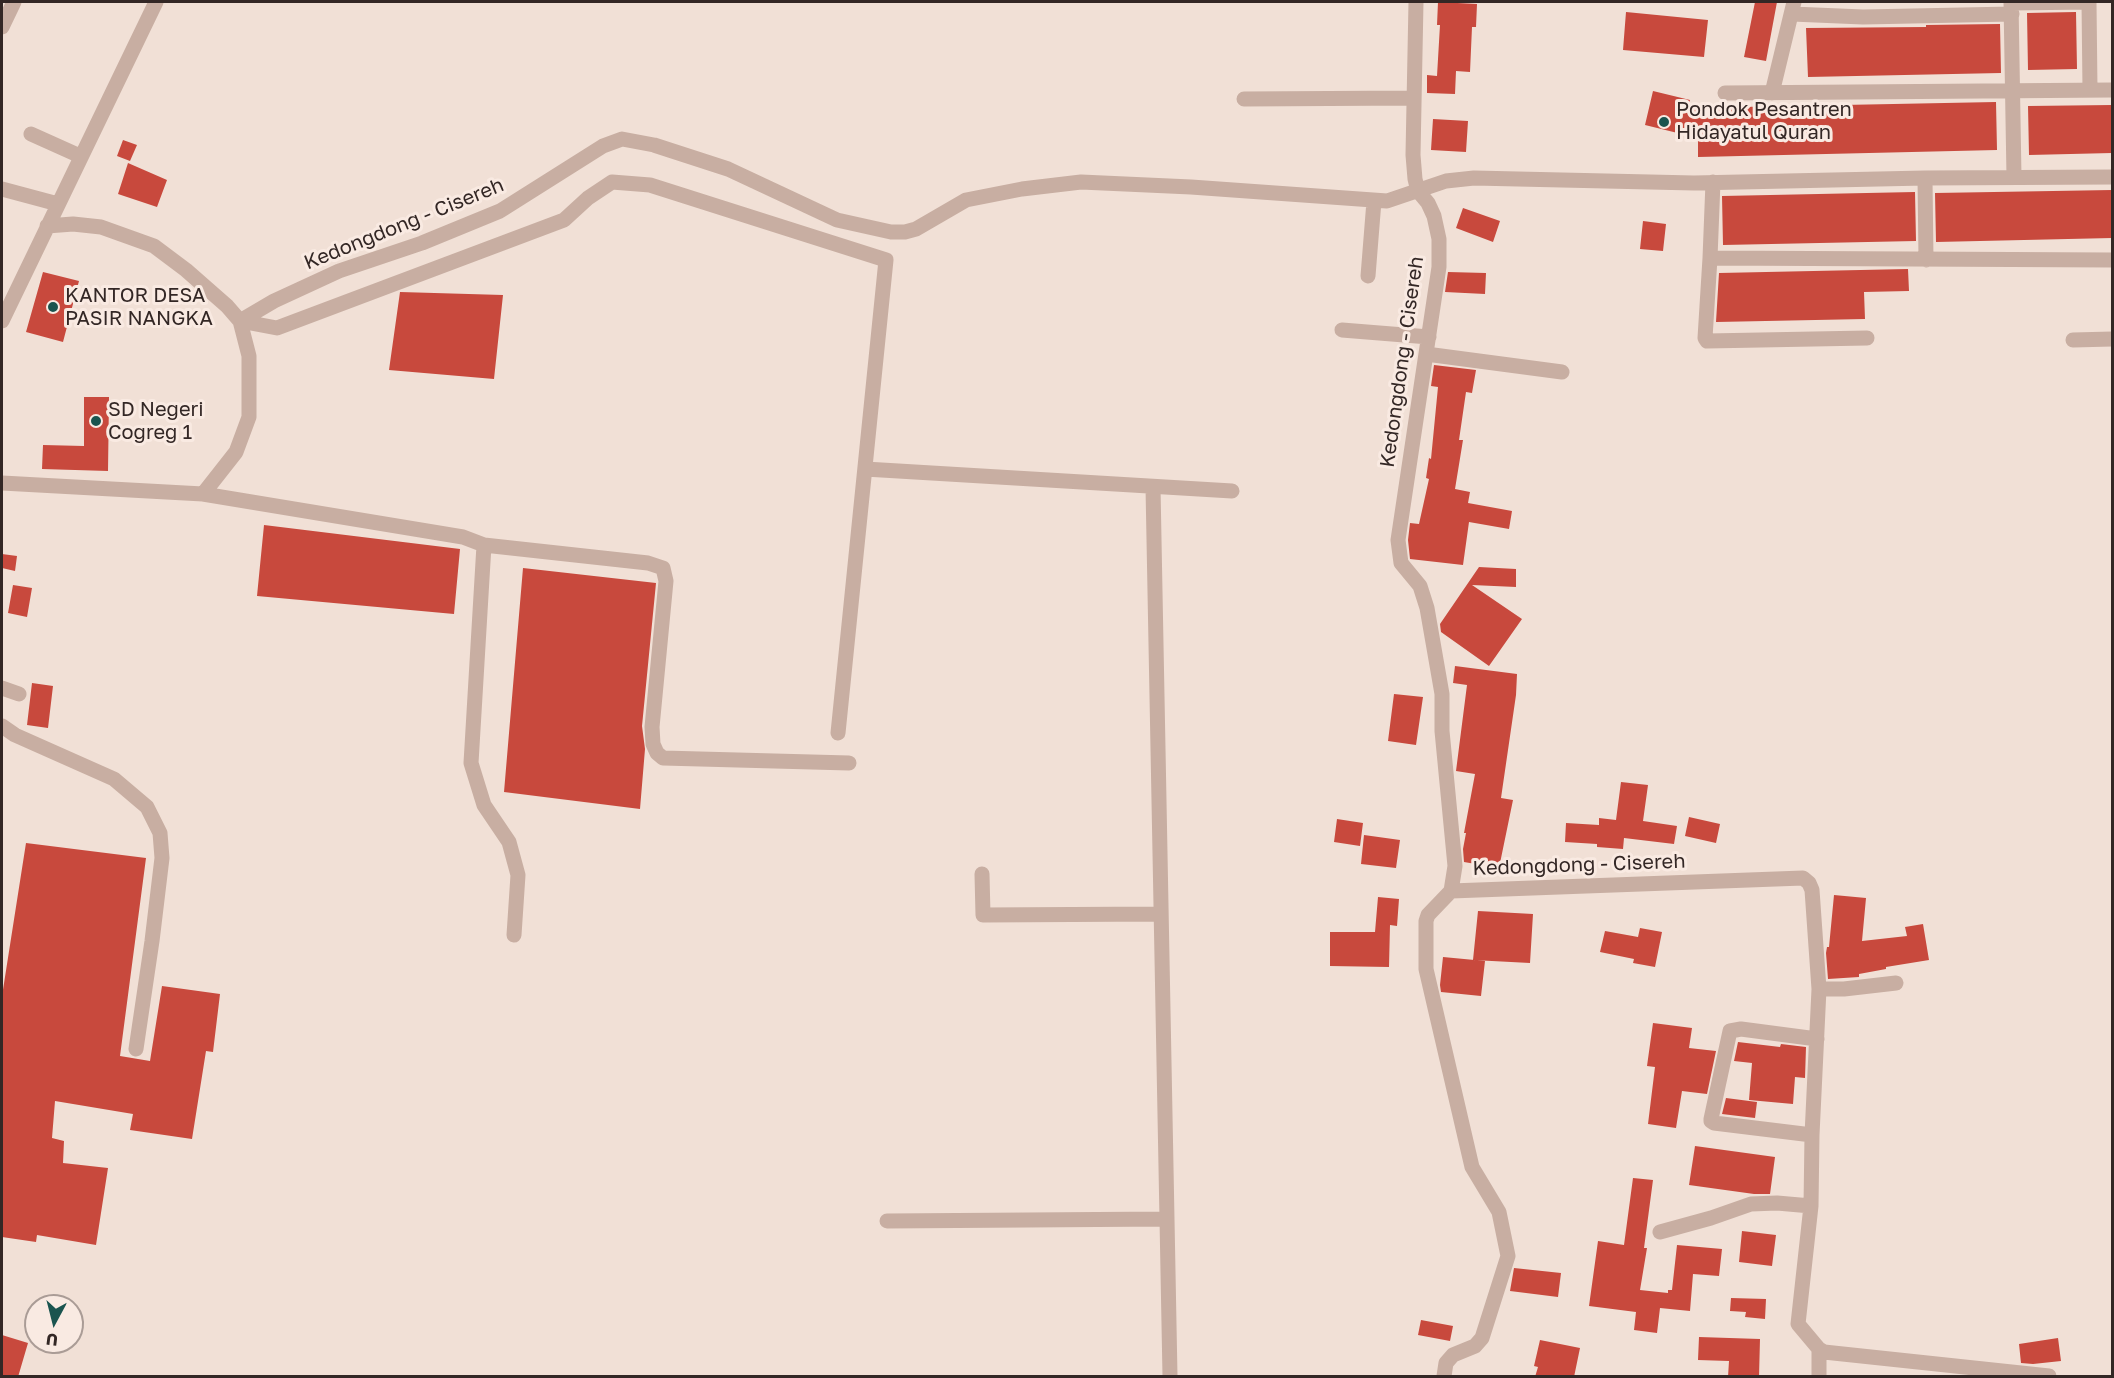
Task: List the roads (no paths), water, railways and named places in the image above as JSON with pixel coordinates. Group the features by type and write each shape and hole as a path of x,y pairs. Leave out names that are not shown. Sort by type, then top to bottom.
{"street":[{"path":"2,27 14,2"},
{"path":"2,321 8,293 47,226 156,2"},
{"path":"1416,2 1413,155 1418,191 1446,181 1474,178 1713,182 2112,177"},
{"path":"1863,17 1866,2"},
{"path":"1772,93 1793,8 1863,17 1941,9 2090,2 2090,90"},
{"path":"2012,6 2014,177"},
{"path":"1725,93 2112,90"},
{"path":"1244,99 1414,98"},
{"path":"31,134 80,156"},
{"name":"Kedongdong - Cisereh","path":"240,321 274,301 339,271 422,243 500,211 603,146 622,139 654,145 728,170 837,220 891,232 916,229 966,200 1022,189 1081,182 1191,187 1374,201 1388,201 1418,191 1434,216 1439,239 1438,267 1398,548 1401,562 1420,586 1427,608 1442,694 1442,730 1455,866 1451,891 1803,878 1809,883 1812,890 1819,989 1811,1206 1798,1324 1819,1349"},
{"path":"1925,178 1926,260"},
{"path":"240,321 277,328 564,220 588,198 612,182 650,185 886,260 838,733"},
{"path":"1713,182 1705,338 1707,341 1867,338"},
{"path":"2,189 58,204"},
{"path":"1368,276 1374,201"},
{"path":"47,226 73,224 101,227 154,246 186,270 240,321 249,356 249,417 236,452 203,494"},
{"path":"1710,258 2112,260"},
{"path":"1342,330 1429,337"},
{"path":"2073,339 2112,339"},
{"path":"1426,354 1562,372"},
{"path":"865,469 1232,491"},
{"path":"2,483 203,494 463,537 484,545 648,562 663,568 666,581 652,727 653,744 657,753 663,758 849,763"},
{"path":"1154,487 1170,1377"},
{"path":"484,545 471,762 484,805 509,842 518,875 514,935"},
{"path":"2,688 19,693"},
{"path":"2,726 15,735 114,779 147,807 160,833 162,858 136,1049"},
{"path":"982,874 983,915 1161,914"},
{"path":"1444,1377 1446,1363 1453,1355 1475,1346 1482,1338 1508,1256 1499,1212 1472,1167 1426,969 1426,921 1428,915 1451,891"},
{"path":"1819,989 1844,989 1896,982"},
{"path":"1812,1135 1714,1123 1711,1119 1730,1031 1741,1029 1817,1039"},
{"path":"1660,1232 1751,1204 1777,1203 1811,1206"},
{"path":"887,1221 1167,1219"},
{"path":"1819,1349 1819,1377"},
{"path":"1819,1349 1824,1352 2049,1377"}],"place":[{"name":"Pondok Pesantren Hidayatul Quran","path":"1664,122"},
{"name":"KANTOR DESA PASIR NANGKA","path":"53,307"},
{"name":"SD Negeri Cogreg 1","path":"96,421"}]}
